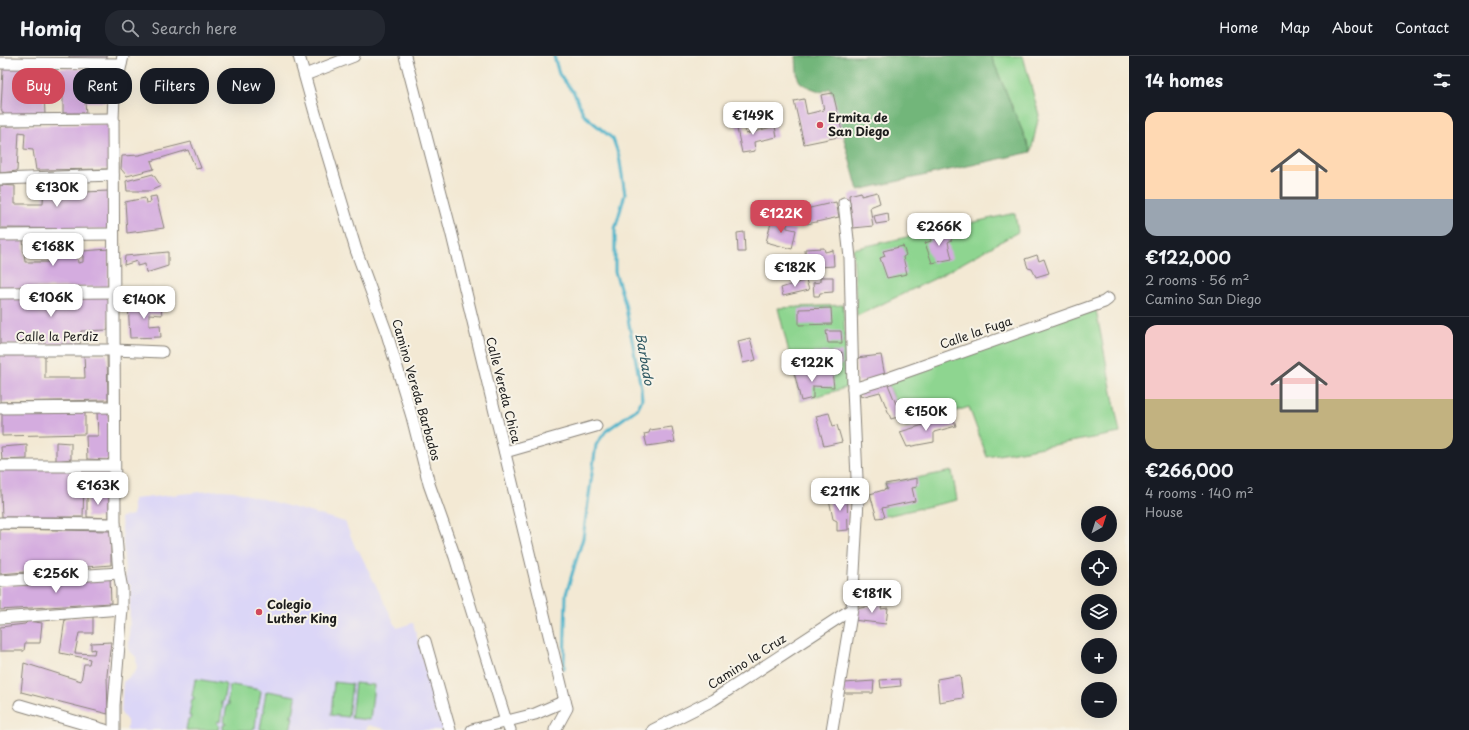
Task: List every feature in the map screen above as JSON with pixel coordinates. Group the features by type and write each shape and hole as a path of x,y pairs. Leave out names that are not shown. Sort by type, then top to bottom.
{"street":[{"name":"Camino Vereda Barbados","path":"299,56 314,113 356,250 387,334 412,417 429,484 455,557 508,726"},
{"path":"305,75 354,56"},
{"name":"Calle Vereda Chica","path":"405,56 451,231 567,708 555,730"},
{"path":"0,63 122,60 114,95 113,119 115,524 119,573 122,588 122,610 114,705 114,730"},
{"path":"0,120 113,119"},
{"path":"0,179 113,175"},
{"path":"832,730 852,609 858,500 853,389 850,258 844,203"},
{"path":"0,235 113,234"},
{"path":"0,292 114,292"},
{"name":"Calle la Fuga","path":"853,389 886,379 1104,302 1108,299"},
{"name":"Calle la Perdiz","path":"0,350 114,350 162,352"},
{"path":"0,408 114,407"},
{"path":"505,452 596,426"},
{"path":"0,466 114,466"},
{"path":"0,523 115,524"},
{"path":"0,581 119,573"},
{"name":"Camino la Cruz","path":"653,730 713,700 852,609"},
{"path":"0,618 122,610"},
{"path":"425,641 450,730"},
{"path":"472,730 508,726 565,701"},
{"path":"20,705 105,730"}],"shaded area":[{"name":"Colegio Luther King","path":"220,490 234,491 345,522 356,549 359,551 397,628 413,623 444,730 389,730 368,725 366,730 126,730 127,721 121,713 123,682 137,669 136,657 129,650 131,585 126,584 121,517 133,515 133,499"}],"green space":[{"path":"796,56 991,56 1031,152 858,190 830,88 822,92 802,84 798,77"},
{"path":"991,56 1023,56 1039,115 1031,152"},
{"path":"1015,213 1018,232 936,278 857,316 853,249"},
{"path":"843,305 848,384 845,388 801,401 778,308"},
{"path":"1095,305 1120,433 987,457 969,407 906,427 886,379"},
{"path":"952,471 957,500 877,518 886,489 885,484"},
{"path":"197,679 226,685 223,702 221,702 221,704 223,704 220,722 218,721 217,724 219,725 218,730 186,730 188,719 190,719 191,716 189,716 192,699 194,699 192,696 195,680"},
{"path":"334,682 352,684 348,717 331,715"},
{"path":"355,683 374,685 370,720 351,718"},
{"path":"233,685 260,690 261,692 258,708 256,710 255,728 253,728 253,730 223,730 223,725 226,723 224,722 227,705 229,705 229,703 227,703 230,686"},
{"path":"268,691 295,696 296,698 293,714 291,714 291,717 293,717 290,730 260,729 263,712 265,710 263,709 266,692"}],"building":[{"path":"69,56 107,56 107,59 69,58"},
{"path":"8,66 59,68 12,68 12,104 45,104 45,115 4,115 1,109 3,69"},
{"path":"65,68 73,69 73,104 85,104 86,113 63,113 63,104 65,104"},
{"name":"Ermita de San Diego","path":"833,93 843,136 804,144 794,101 804,99 807,114 824,110 821,95"},
{"path":"742,118 746,134 775,126 777,137 754,142 755,151 742,153 735,119"},
{"path":"108,124 109,169 36,170 33,150 24,149 25,133 19,132 17,171 0,172 0,128 3,126"},
{"path":"191,142 201,168 196,169 188,150 151,161 154,169 127,176 121,169 122,156 139,155"},
{"path":"153,174 161,186 150,191 127,191 126,181"},
{"path":"44,181 82,181 84,192 109,191 108,229 0,228 0,185 15,186 15,204 43,204"},
{"path":"861,192 861,196 877,192 880,203 870,207 873,226 853,228 849,195"},
{"path":"156,196 164,228 127,233 125,202 145,198 146,203 151,202 150,197"},
{"path":"836,202 839,217 807,224 805,220 790,221 788,216 797,211"},
{"path":"888,213 889,222 876,224 874,216"},
{"path":"772,219 787,222 787,228 796,230 792,249 766,242"},
{"path":"948,231 952,240 948,242 952,259 932,263 925,243 931,241 929,236"},
{"path":"744,232 745,252 738,252 737,233"},
{"path":"75,237 78,263 83,262 83,251 109,249 108,287 0,288 0,239 23,240 25,262 50,262 50,240"},
{"path":"903,246 906,255 903,257 907,274 887,278 880,258 885,256 883,251"},
{"path":"824,248 825,252 833,250 834,266 806,268 805,249"},
{"path":"168,252 168,266 146,273 145,264 137,266 137,261 124,265 125,256"},
{"path":"1037,255 1039,261 1044,259 1049,273 1036,277 1032,269 1028,268 1025,259"},
{"path":"820,277 833,277 833,292 820,293 819,296 814,296 813,283 820,282"},
{"path":"806,280 809,290 783,296 781,288"},
{"path":"102,294 109,300 108,330 81,331 80,344 0,345 0,296"},
{"path":"160,302 162,315 149,314 149,326 160,325 161,337 130,338 128,303"},
{"path":"831,308 832,324 799,325 799,309"},
{"path":"826,331 841,331 842,343 828,343"},
{"path":"750,338 756,360 743,363 738,341"},
{"path":"814,352 842,352 842,365 816,366"},
{"path":"84,354 107,354 108,400 0,402 0,355 45,355 45,378 85,378"},
{"path":"881,355 885,376 858,382 856,358"},
{"path":"794,372 832,372 834,387 813,386 813,398 801,401"},
{"path":"887,382 901,416 891,419 880,392 861,397 859,390"},
{"path":"2,412 85,413 85,434 2,436"},
{"path":"97,412 108,412 111,456 107,460 87,459 86,436 98,436"},
{"path":"829,413 833,426 837,425 842,442 824,446 816,416"},
{"path":"953,416 956,426 934,432 934,442 907,447 900,432"},
{"path":"672,427 675,442 647,446 644,434 649,433 650,430"},
{"path":"56,442 71,443 71,459 56,461"},
{"path":"27,445 27,459 2,460 1,447"},
{"path":"0,468 110,470 109,482 84,483 83,517 2,517"},
{"path":"917,478 917,487 912,488 915,501 882,508 885,517 877,518 870,494 887,489 885,484"},
{"path":"87,494 109,494 109,518 87,517"},
{"path":"847,495 848,530 837,531 837,521 833,519 829,499"},
{"path":"0,529 111,531 111,565 0,574"},
{"path":"110,577 111,603 0,610 0,586"},
{"path":"882,604 881,609 888,608 886,624 853,620 855,609"},
{"path":"93,616 93,633 79,633 75,653 94,654 95,649 91,650 91,643 111,642 107,675 108,714 21,692 24,663 81,681 84,664 89,664 90,659 60,653 65,619"},
{"path":"28,621 42,623 40,643 25,643 24,651 0,651 0,627 25,624"},
{"path":"960,675 963,698 939,702 937,679"},
{"path":"900,679 901,686 881,688 880,680"},
{"path":"874,681 873,693 843,693 844,683"}],"waterway":[{"name":"Barbado","path":"554,56 559,74 574,93 584,115 613,139 619,156 625,194 615,229 615,272 625,303 642,399 638,408 606,431 596,445 583,538 566,594 564,669"}],"place":[{"name":"Ermita de San Diego","path":"820,125"},
{"name":"Colegio Luther King","path":"259,612"}]}
